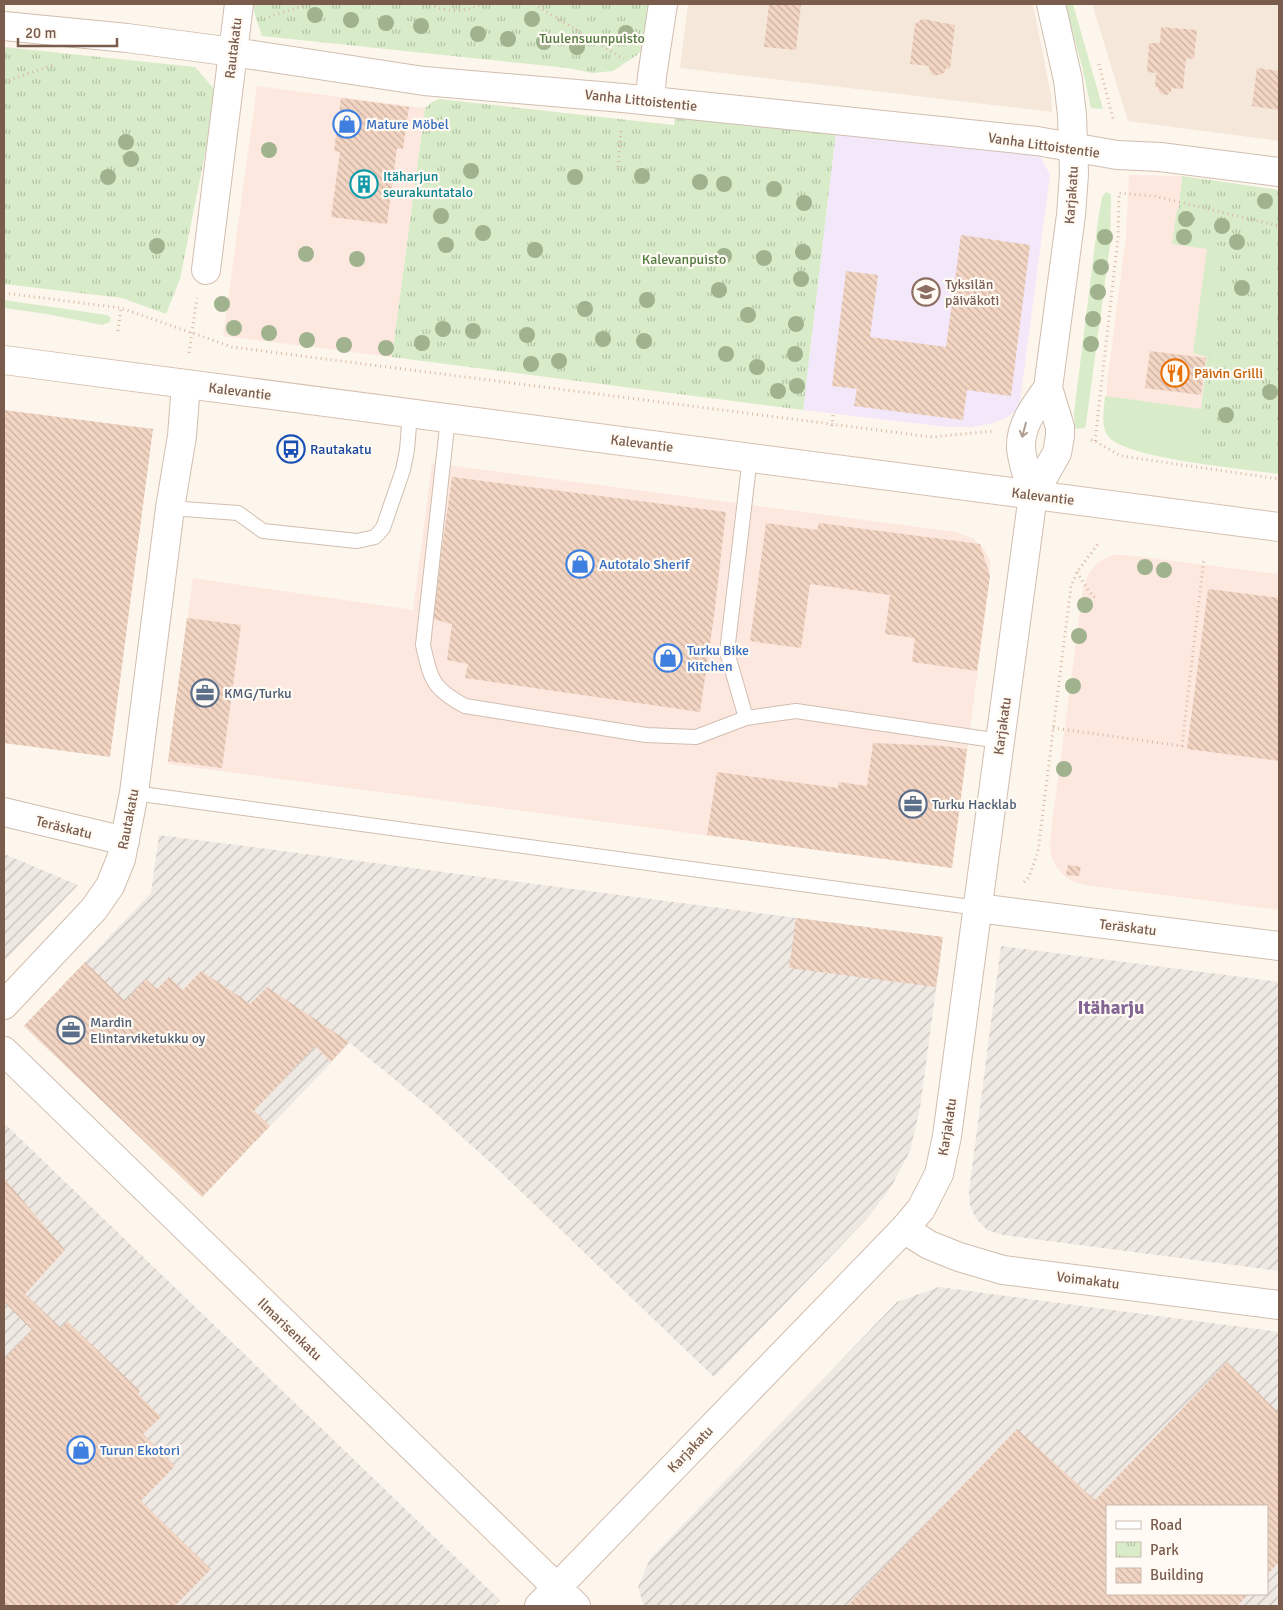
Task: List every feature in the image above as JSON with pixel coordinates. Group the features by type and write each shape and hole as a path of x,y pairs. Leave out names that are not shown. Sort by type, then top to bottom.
{"street":[{"path":"651,89 663,4"},
{"name":"Karjakatu","path":"1033,495 1057,454 1060,436 1060,426 1048,388 1071,216 1074,174 1074,148 1068,80 1051,4"},
{"name":"Rautakatu","path":"206,270 238,12"},
{"name":"Vanha Littoistentie","path":"4,26 127,38 233,52 424,82 624,98 651,89 1037,141 1117,155 1160,157 1279,172"},
{"name":"Kalevantie","path":"4,360 1279,527"},
{"name":"Rautakatu","path":"4,1005 94,909 110,886 121,858 134,793 170,508 182,436 186,384"},
{"name":"Karjakatu","path":"547,1597 904,1229 921,1208 939,1174 988,909 1000,741 1033,495 1021,449 1023,432 1028,416 1048,388"},
{"name":"Teräskatu","path":"4,812 125,842"},
{"name":"Teräskatu","path":"988,909 1279,946"},
{"name":"Ilmarisenkatu","path":"4,1051 547,1597 576,1606"},
{"name":"Voimakatu","path":"904,1229 929,1245 959,1257 1004,1270 1279,1305"}],"lane":[{"path":"170,508 238,513 262,531 357,541 375,537 382,528 403,470 407,450 410,413"},
{"path":"448,418 422,645 430,676 444,695 464,706 646,735 696,737 746,718 796,711 1000,741"},
{"path":"746,718 728,652 750,457"},
{"path":"134,793 988,909"}],"path":[{"path":"238,12 260,20 308,4"},
{"path":"430,4 438,8 454,11 470,9 482,4"},
{"path":"534,4 651,89"},
{"path":"618,167 624,98"},
{"path":"1279,226 1154,196 1119,193 1118,238 1095,441 1121,456 1279,479"},
{"path":"191,334 199,284 206,270"},
{"path":"4,293 121,308 232,348 832,426 932,437 1003,429"},
{"path":"118,331 121,308"},
{"path":"832,426 833,415"},
{"path":"988,909 1029,877 1038,851 1070,586 1077,572 1098,544"},
{"path":"1053,728 1182,746 1204,558"},
{"path":"1077,572 1088,590 1097,600"}],"shaded area":[{"path":"688,4 1033,4 1051,95 1052,112 680,68"},
{"path":"1092,4 1279,4 1279,141 1128,121"},
{"path":"257,86 425,108 392,357 223,336"},
{"name":"Tyksilän päiväkoti","path":"836,131 1034,153 1041,158 1050,175 1019,409 1006,418 974,427 947,427 803,410"},
{"path":"1129,175 1182,176 1176,239 1222,246 1199,457 1106,419 1107,383 1126,237"},
{"path":"432,463 956,532 974,539 984,549 990,560 990,576 952,868 168,764 193,578 413,610"},
{"path":"1112,555 1127,555 1279,574 1279,910 1084,885 1071,881 1063,875 1051,856 1050,840 1083,588 1089,573 1098,562"},
{"path":"159,835 943,937 920,1108 910,1151 891,1187 867,1219 714,1377 491,1163 430,1108 350,1043 202,1197 24,1026 151,893"},
{"path":"4,854 78,885 4,961"},
{"path":"1001,946 1279,982 1279,1271 1003,1235 987,1230 975,1217 970,1205 969,1191"},
{"path":"4,1123 500,1600 494,1606 4,1606"},
{"path":"939,1287 1279,1332 1279,1606 644,1606 638,1587 650,1559 897,1302"}],"green space":[{"name":"Tuulensuunpuisto","path":"254,4 650,4 644,47 637,55 613,71 592,73 568,68 262,36 254,12"},
{"path":"1065,4 1073,4 1103,109 1091,108"},
{"path":"4,47 195,67 215,90 217,94 180,279 166,314 122,298 4,284"},
{"name":"Kalevanpuisto","path":"439,99 674,125 675,114 836,131 803,410 392,357 425,108"},
{"path":"1182,176 1279,190 1279,468 1199,457 1222,246 1176,239"},
{"path":"1106,192 1111,194 1110,245 1086,424 1085,428 1076,429 1074,413 1098,220 1102,197"},
{"path":"1177,209 1279,233 1279,474 1189,462 1139,451 1120,445 1109,437 1104,428 1105,396 1201,409 1207,357 1193,353 1207,249 1172,244"},
{"path":"4,300 107,315 111,318 110,322 102,325 4,308"}],"building":[{"path":"769,4 801,4 796,50 764,47"},
{"path":"922,19 955,25 950,69 946,68 945,72 940,75 932,75 929,66 910,64 915,24"},
{"path":"1161,27 1197,30 1194,59 1186,58 1183,89 1172,88 1167,95 1161,94 1158,87 1155,87 1156,73 1147,72 1149,43 1160,43"},
{"path":"1257,68 1279,71 1279,110 1252,106"},
{"name":"Itäharjun seurakuntatalo","path":"341,98 409,107 403,149 397,148 387,224 331,217 340,152 334,151"},
{"path":"961,235 1030,245 1011,396 967,390 963,420 854,406 857,389 832,386 846,271 878,275 870,337 946,347"},
{"name":"Päivin Grilli","path":"1150,351 1206,358 1201,395 1145,388"},
{"path":"4,410 153,429 110,757 4,743"},
{"name":"Autotalo Sherif","path":"452,477 726,512 714,616 700,712 465,678 468,664 447,660 452,624 432,619"},
{"path":"766,523 817,530 819,523 980,544 990,576 977,671 912,662 915,638 885,634 890,595 810,584 801,648 750,641"},
{"path":"1208,589 1279,598 1279,761 1187,749"},
{"name":"KMG/Turku","path":"187,618 241,625 222,768 168,761"},
{"path":"873,743 944,746 967,749 952,868 707,835 717,772 838,788 839,782 867,786"},
{"path":"1068,865 1081,867 1079,876 1066,875"},
{"path":"796,918 943,937 936,987 789,968"},
{"path":"85,962 125,1001 146,979 157,989 169,977 183,990 201,971 250,1004 267,987 349,1042 331,1062 315,1046 254,1111 270,1126 202,1197 24,1026"},
{"name":"Turun Ekotori","path":"4,1178 65,1250 25,1294 61,1328 67,1321 140,1391 138,1394 161,1417 143,1434 175,1466 141,1501 211,1569 175,1606 4,1606 4,1359 32,1330 4,1302"},
{"path":"1227,1362 1279,1413 1279,1566 1277,1564 1268,1574 1268,1505 1106,1505 1106,1595 1248,1595 1237,1606 847,1606 1017,1429 1095,1500"}],"place":[{"name":"Mature Möbel","path":"347,124"},
{"name":"Itäharjun seurakuntatalo","path":"364,184"},
{"name":"Tyksilän päiväkoti","path":"926,292"},
{"name":"Päivin Grilli","path":"1175,373"},
{"name":"Rautakatu","path":"291,449"},
{"name":"Autotalo Sherif","path":"580,564"},
{"name":"Turku Bike Kitchen","path":"668,658"},
{"name":"KMG/Turku","path":"205,693"},
{"name":"Turku Hacklab","path":"913,804"},
{"name":"Mardin Elintarviketukku oy","path":"71,1030"},
{"name":"Turun Ekotori","path":"81,1450"}],"district":[{"name":"Itäharju","path":"1111,1007"}]}
